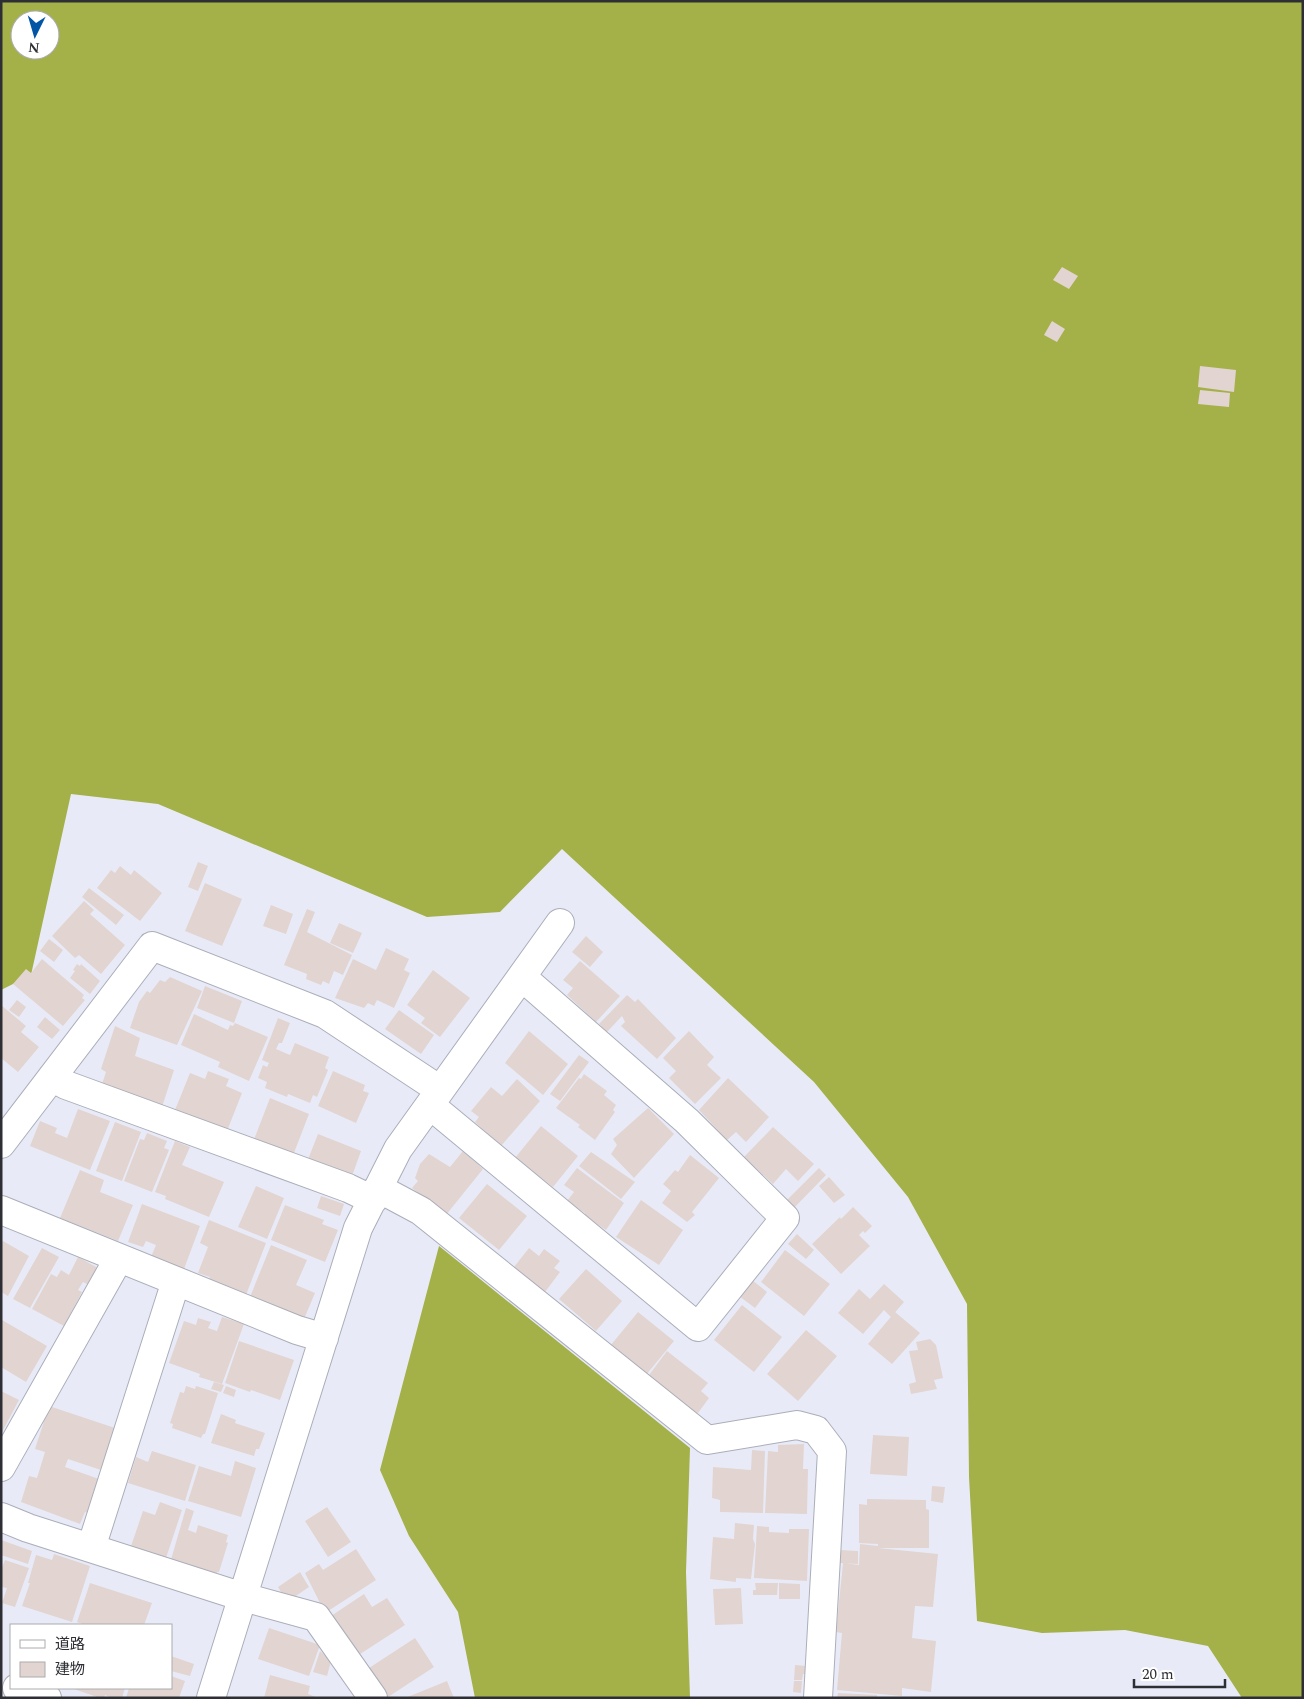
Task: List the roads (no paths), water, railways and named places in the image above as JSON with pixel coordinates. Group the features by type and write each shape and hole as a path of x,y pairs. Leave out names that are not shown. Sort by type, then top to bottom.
{"street":[{"path":"211,1698 358,1228 398,1149 560,923"},
{"path":"1,1144 152,946 325,1014 435,1097 698,1327 785,1218 687,1122 522,977"},
{"path":"52,1077 66,1085 339,1185 375,1194 421,1210 707,1440 797,1425 816,1430 832,1451 818,1698"},
{"path":"1,1210 297,1330 324,1338"},
{"path":"1,1466 119,1258"},
{"path":"91,1548 176,1281"},
{"path":"1,1517 28,1528 243,1597 316,1617 373,1698"},
{"path":"20,1689 47,1698"}]}
